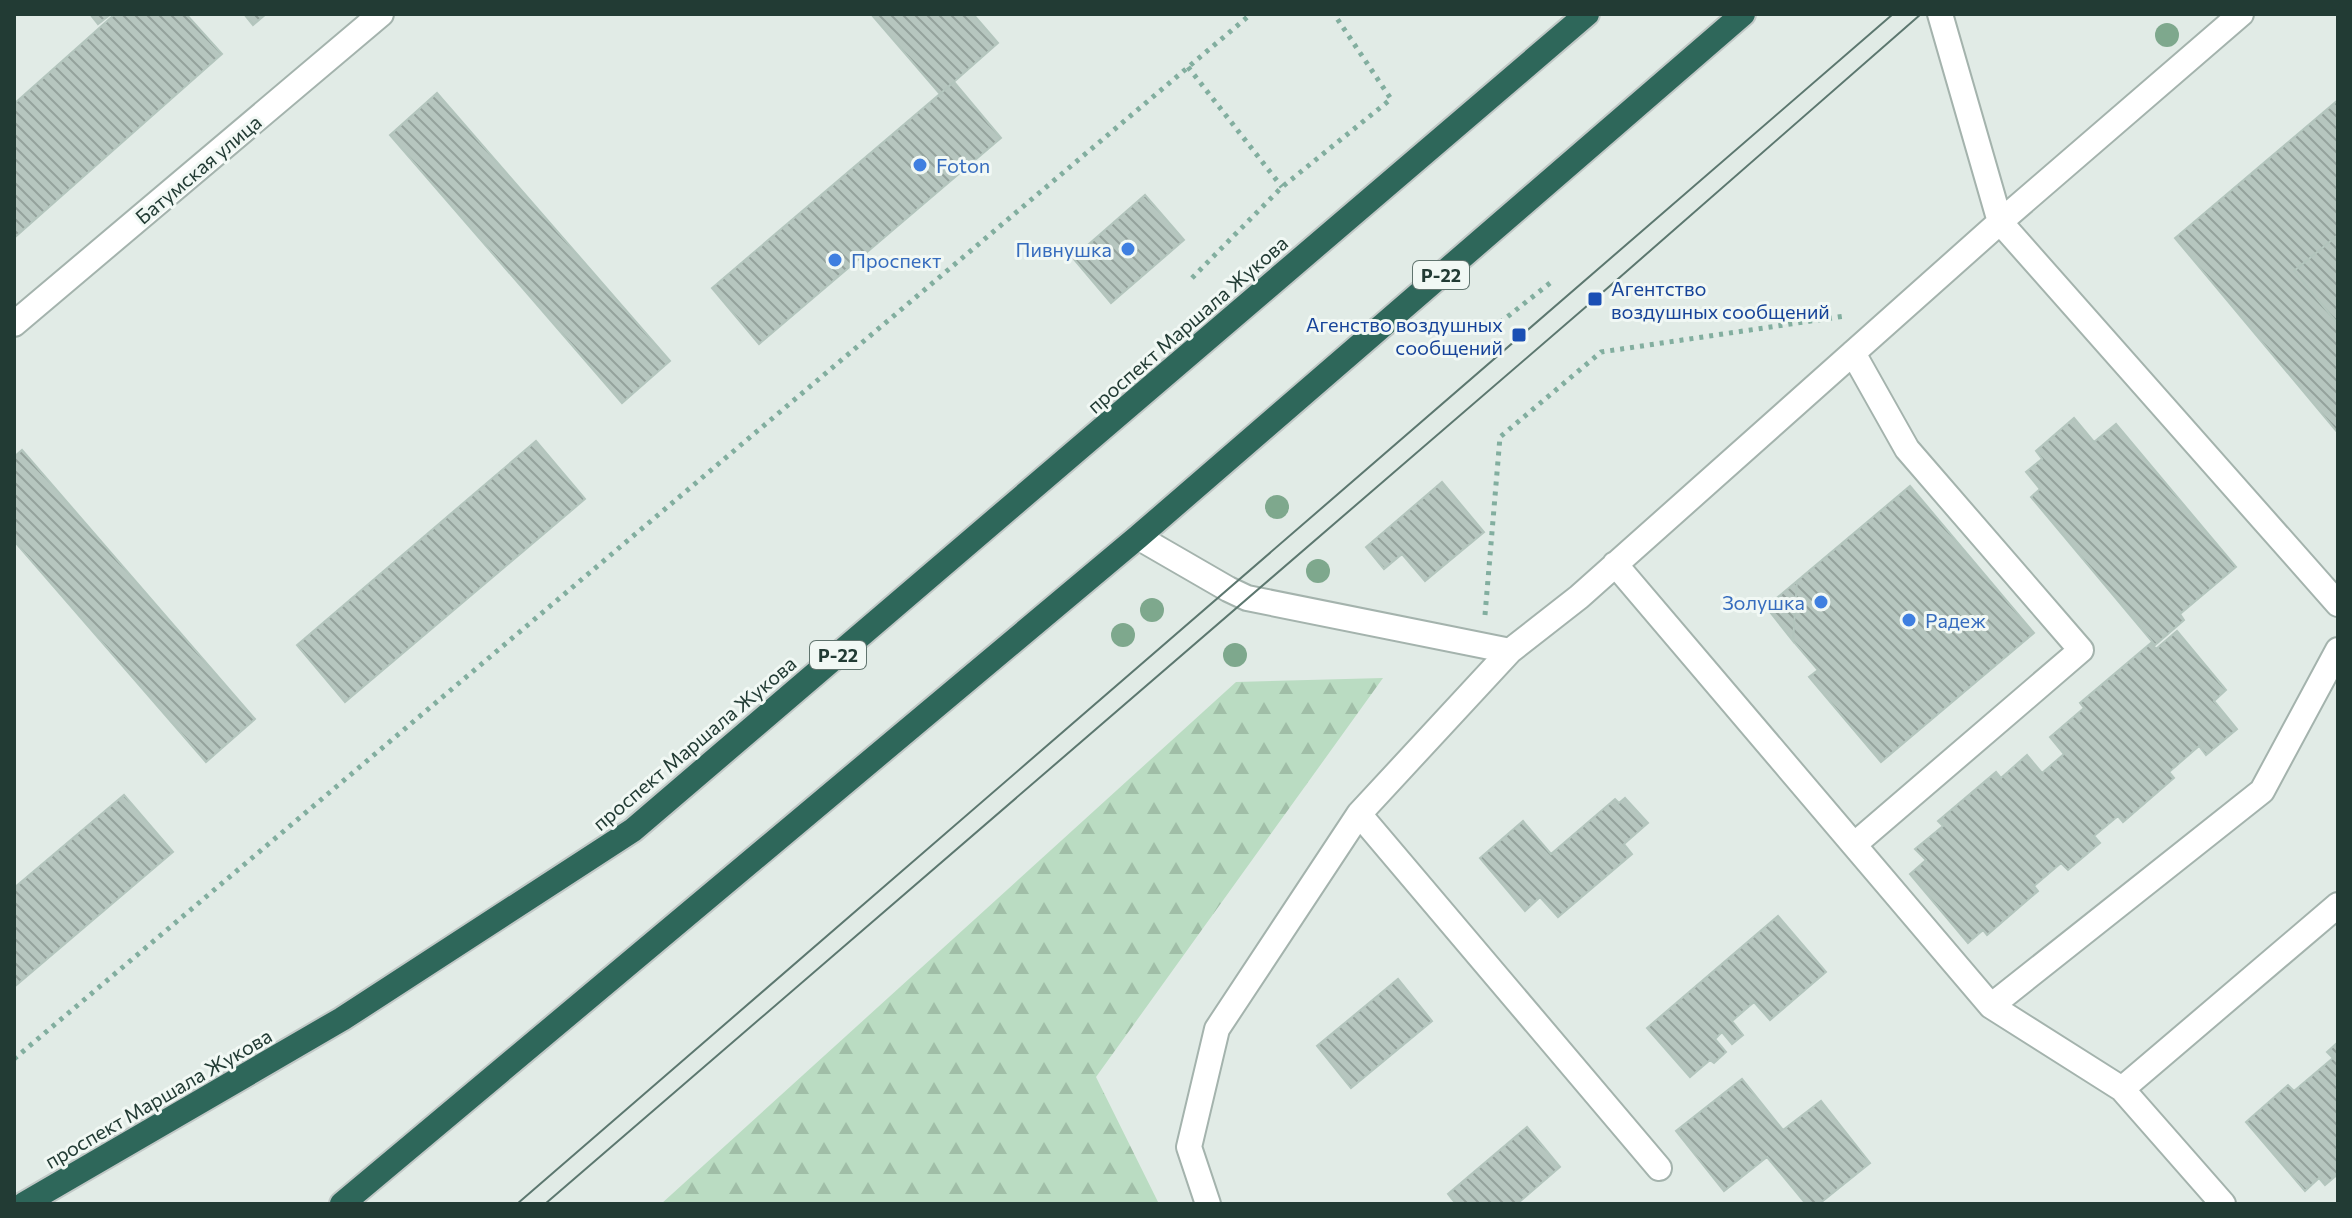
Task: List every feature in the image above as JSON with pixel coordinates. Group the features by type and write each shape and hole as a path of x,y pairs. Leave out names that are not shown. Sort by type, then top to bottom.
{"highway":[{"name":"проспект Маршала Жукова","path":"24,1204 342,1019 633,830 1587,14"},
{"name":"Р-22","path":"342,1204 1138,537 1743,14"}],"street":[{"name":"Батумская улица","path":"14,324 381,14"},
{"path":"1940,14 2000,222 2338,604"},
{"path":"1208,1204 1189,1147 1217,1029 1359,814 1510,651 1615,564 2000,222 2241,14"},
{"path":"1853,353 1907,449 2081,650 1855,844"},
{"path":"1138,537 1247,598 1510,651"},
{"path":"1615,564 1991,1006 2122,1089 2223,1204"},
{"path":"1991,1006 2262,791 2338,650"},
{"path":"1359,814 1659,1168"},
{"path":"2122,1089 2338,905"}],"path":[{"path":"14,1059 1251,14"},
{"path":"1192,278 1282,187 1391,99 1334,14"},
{"path":"1188,67 1282,187"},
{"path":"1492,329 1550,283"},
{"path":"1482,645 1500,437 1601,352 1846,316"}],"green space":[{"path":"1383,678 1096,1077 1159,1204 661,1204 1236,682"}],"building":[{"path":"90,14 111,14 98,24"},
{"path":"115,14 186,14 222,54 14,238 14,104"},
{"path":"244,14 266,14 253,25"},
{"path":"871,14 973,14 998,43 940,94"},
{"path":"954,82 1001,138 759,344 712,288"},
{"path":"437,93 670,361 622,403 390,135"},
{"path":"2338,100 2338,235 2294,271 2338,324 2338,433 2175,238"},
{"name":"Пивнушка","path":"1145,195 1184,240 1111,303 1073,258"},
{"path":"2338,235 2338,324 2294,271"},
{"path":"2074,418 2094,442 2116,424 2236,567 2180,614 2184,620 2155,645 2031,497 2040,489 2026,472 2042,459 2036,451"},
{"path":"536,441 585,499 345,702 297,645"},
{"path":"22,450 255,719 206,762 14,541 14,457"},
{"path":"1442,482 1484,532 1425,581 1402,554 1384,569 1366,547"},
{"name":"Радеж","path":"1910,486 2034,633 1881,762 1809,677 1818,670 1793,641 1797,581"},
{"path":"1797,581 1793,641 1766,607"},
{"path":"2177,631 2226,690 2214,701 2237,729 2206,755 2199,746 2169,772 2174,778 2123,822 2118,816 2094,836 2100,843 2068,870 2061,863 2034,886 2038,891 1987,935 1983,930 1968,943 1910,874 1926,860 1915,849 1943,826 1938,821 1996,772 2001,778 2027,755 2042,773 2064,754 2050,737 2084,708 2080,703 2151,643 2156,649"},
{"path":"124,795 173,852 14,987 14,888"},
{"path":"1625,798 1648,823 1624,844 1632,854 1558,917 1540,897 1525,911 1480,858 1523,821 1551,854 1615,799 1619,803"},
{"path":"1778,916 1826,972 1770,1020 1754,1002 1732,1021 1743,1035 1732,1044 1722,1032 1715,1039 1726,1052 1714,1063 1710,1060 1690,1077 1647,1028"},
{"path":"1398,979 1432,1021 1351,1088 1317,1046"},
{"path":"2338,1042 2338,1174 2325,1185 2319,1178 2305,1191 2246,1122 2288,1085 2294,1091 2333,1058 2327,1052"},
{"path":"1742,1079 1783,1130 1821,1101 1870,1163 1819,1204 1806,1204 1767,1157 1724,1191 1676,1131"},
{"path":"1527,1127 1560,1167 1517,1204 1456,1204 1448,1194"}],"tram line":[{"path":"517,1204 1893,14"},
{"path":"545,1204 1921,14"}],"place":[{"name":"Foton","path":"920,165"},
{"name":"Пивнушка","path":"1128,249"},
{"name":"Проспект","path":"835,260"},
{"name":"Агентство воздушных сообщений","path":"1595,299"},
{"name":"Агенство воздушных сообщений","path":"1519,335"},
{"name":"Золушка","path":"1821,602"},
{"name":"Радеж","path":"1909,620"}]}
